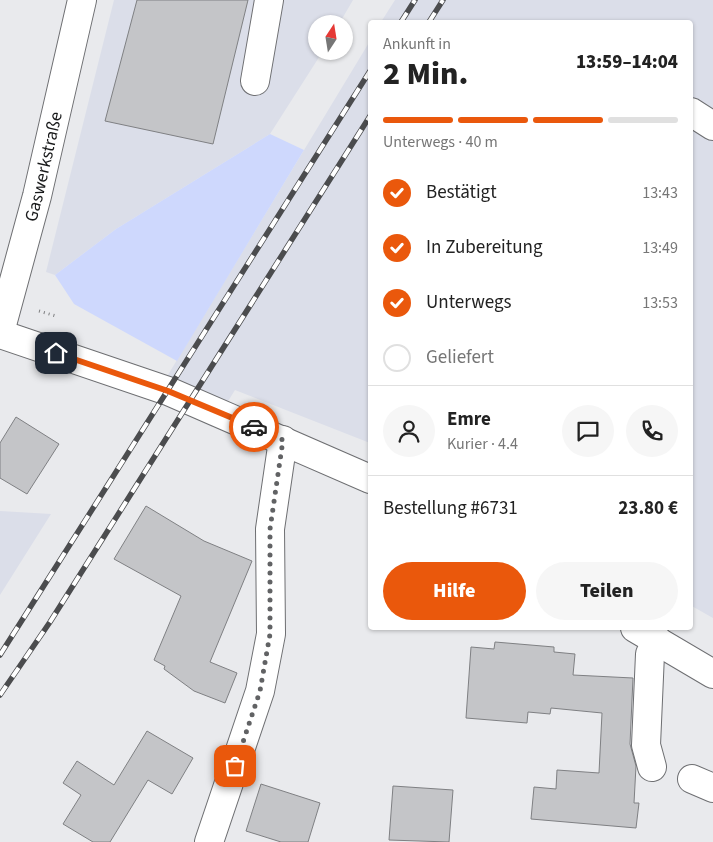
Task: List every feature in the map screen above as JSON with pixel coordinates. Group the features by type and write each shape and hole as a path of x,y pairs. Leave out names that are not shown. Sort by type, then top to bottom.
{"street":[{"name":"Gaswerkstraße","path":"0,333 37,196 82,0"},
{"path":"255,81 269,0"},
{"path":"693,113 713,126"},
{"path":"0,333 168,391 368,478"},
{"path":"208,842 260,691 270,634 270,529 283,440"},
{"path":"646,634 713,674"},
{"path":"646,634 650,654 646,745 652,767"}],"shaded area":[{"path":"114,0 353,0 344,15 308,15 308,60 317,60 270,134 116,229 55,275 46,272"},
{"path":"395,0 713,0 713,618 693,607 693,20 382,20"},
{"path":"368,44 368,442 235,390 212,427 154,398"},
{"path":"270,134 304,150 177,361 74,304 55,275 116,229"},
{"path":"0,511 51,514 0,595"}],"building":[{"path":"137,0 248,0 213,144 105,121"},
{"path":"16,417 59,444 27,494 0,478 0,443"},
{"path":"146,506 204,541 252,561 210,662 237,673 225,703 194,691 164,669 165,666 154,660 181,596 114,559"},
{"path":"495,642 554,647 554,652 575,654 573,675 633,678 630,744 636,766 634,803 639,803 636,828 531,819 534,787 556,789 557,770 599,773 602,713 551,708 550,714 528,712 527,723 466,718 471,647 494,649"},
{"path":"147,731 193,758 172,794 148,780 110,842 93,842 63,824 81,795 63,783 77,761 114,785"},
{"path":"261,784 320,803 308,842 281,842 246,831"},
{"path":"393,786 453,790 449,842 389,840"}],"railway":[{"path":"402,20 415,0"},
{"path":"430,20 443,0"},
{"path":"0,655 368,74"},
{"path":"0,695 50,622 368,119"}],"way so far":[{"path":"235,766 260,691 270,634 270,529 283,440 254,427"}],"route":[{"path":"56,353 168,391 254,427"}]}
